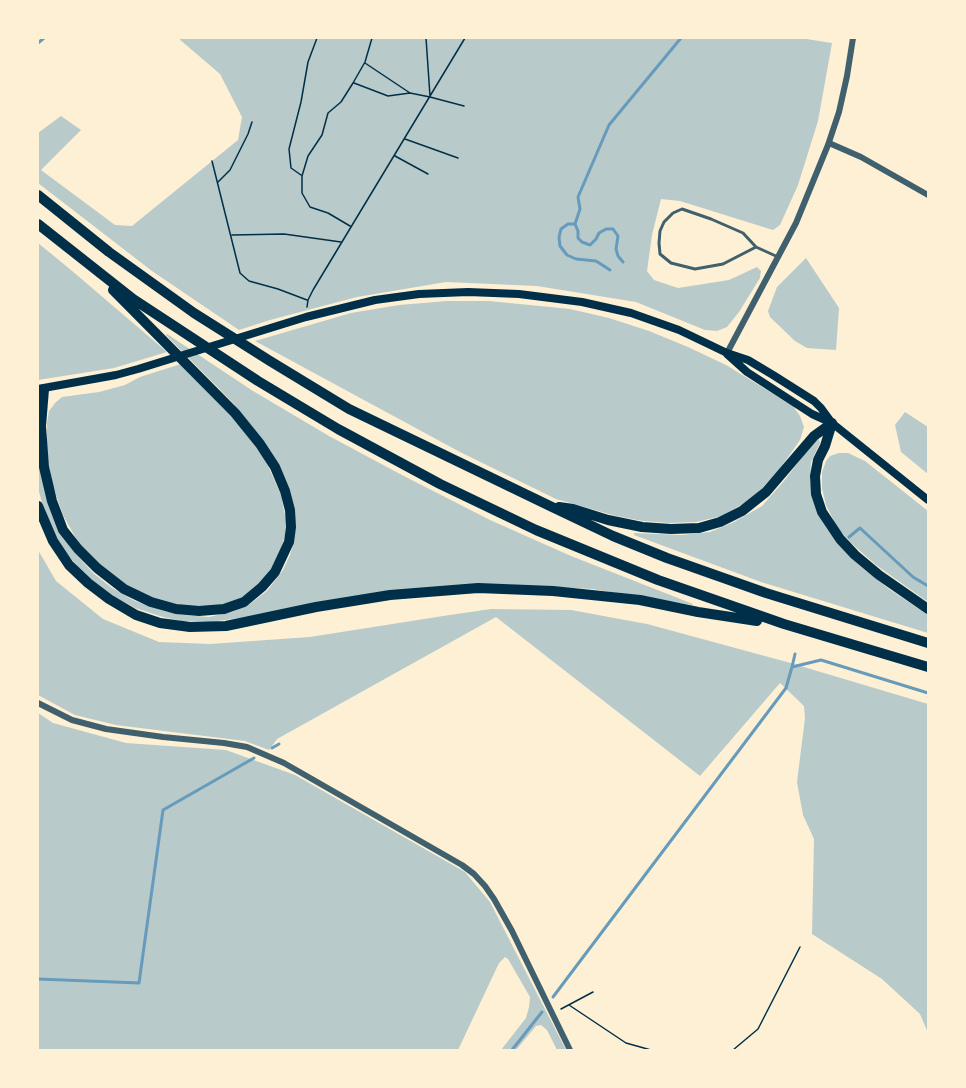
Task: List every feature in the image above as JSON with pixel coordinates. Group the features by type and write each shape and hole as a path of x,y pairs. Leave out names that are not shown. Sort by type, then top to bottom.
{"highway":[{"path":"38,195 109,252 194,313 349,409 613,536 766,593 928,642"},
{"path":"38,224 133,299 258,381 338,429 440,484 536,530 658,580 784,624 928,667"},
{"path":"41,389 40,426 44,467 52,501 63,530 97,568 124,589 152,602 176,609 199,611 224,609 244,602 275,572 289,542 291,527 290,510 285,491 275,467 235,413 88,264"},
{"path":"550,506 573,509 642,527 699,528 720,522 742,511 766,492 814,436 832,423"},
{"path":"832,423 818,460 815,476 816,494 822,512 855,555 879,575 928,609"},
{"path":"38,506 52,541 69,565 109,599 136,615 160,623 190,627 226,626 316,607 390,595 478,588 553,591 640,600 698,612 784,624"}],"main road":[{"path":"41,389 138,369 306,317 375,300 419,294 468,292 519,294 582,302 632,313 679,330 727,353 748,360 797,389 821,408 832,423 928,500"}],"street":[{"path":"727,353 796,223 829,143 847,76 852,38"},
{"path":"829,143 861,157 928,195"},
{"path":"38,703 72,720 106,729 247,747 284,763 462,865 474,874 494,899 570,1050"}],"lane":[{"path":"756,247 723,264 695,269 671,263 660,254 660,231 664,222 673,213 682,209 743,233 756,247 778,257"}],"path":[{"path":"302,176 291,168 289,149 308,62 317,38"},
{"path":"351,227 328,213 310,207 302,193 302,176 308,156 322,135 328,113 341,102 353,83 365,62 372,38"},
{"path":"426,38 430,96"},
{"path":"306,317 308,300 465,38"},
{"path":"365,62 410,93"},
{"path":"353,83 388,96 410,93 464,106"},
{"path":"218,183 230,170 252,122"},
{"path":"404,139 458,158"},
{"path":"394,155 428,174"},
{"path":"212,161 240,273 249,281 308,300"},
{"path":"231,235 284,234 342,242"},
{"path":"733,1050 758,1029 800,947"},
{"path":"552,1014 593,992"},
{"path":"568,1005 626,1042 651,1050"}],"shaded area":[{"path":"178,38 800,38 832,43 818,121 798,185 780,225 773,230 680,201 661,199 652,235 647,271 654,280 678,288 729,280 757,267 761,271 760,278 727,327 717,331 705,330 636,302 537,286 446,282 357,297 239,330 152,271 38,183 38,133 61,116 81,130 41,170 115,225 132,226 238,140 242,117 220,74"},
{"path":"38,243 167,352 114,368 38,380"},
{"path":"806,258 839,308 836,350 807,348 795,341 770,317 768,311 777,287"},
{"path":"447,301 489,301 570,309 649,331 726,365 793,406 804,427 800,440 779,470 753,498 722,516 696,522 643,521 556,499 460,452 255,341 351,313 399,305"},
{"path":"167,334 253,391 329,436 400,474 490,520 571,556 693,604 592,589 497,584 210,622 182,621 135,608 104,591 84,574 61,547 44,510 38,488 38,443 60,532 93,573 112,588 135,601 164,611 185,615 209,617 232,612 250,604 267,591 283,570 294,541 294,509 234,404"},
{"path":"181,364 230,414 265,459 281,495 286,520 280,553 270,571 256,587 241,598 218,606 187,606 154,600 129,587 96,563 78,542 63,515 53,486 47,456 49,411 62,397 99,392 125,385 140,377"},
{"path":"905,412 928,427 928,474 901,452 895,425"},
{"path":"819,439 820,443 811,462 810,482 822,521 836,542 859,565 889,589 928,615 928,633 761,582 634,535 634,533 682,535 710,532 734,522 762,506"},
{"path":"848,453 865,461 928,511 928,602 876,565 837,527 826,505 822,488 822,472 830,456"},
{"path":"38,550 56,581 103,619 159,642 210,644 310,637 491,609 571,610 647,624 928,704 928,1033 920,1014 882,979 812,934 814,839 803,815 797,782 805,718 804,706 780,683 700,776 496,617 277,739 269,750 245,741 116,725 75,715 38,695"},
{"path":"38,713 53,723 126,743 226,750 295,775 465,872 490,902 566,1050 557,1050 547,1030 541,1025 536,1026 516,1050 501,1050 526,1018 530,997 505,957 499,963 458,1050 38,1050"}],"waterway":[{"path":"38,43 44,38"},
{"path":"610,270 596,261 576,259 567,255 560,246 561,229 568,224 575,224 580,209 578,197 609,125 681,38"},
{"path":"575,224 578,238 590,245 599,233 606,229 613,229 618,236 616,249 618,256 623,262"},
{"path":"849,537 860,528 913,577 928,586"},
{"path":"792,667 795,654"},
{"path":"553,997 786,688 792,667 821,660 928,693"},
{"path":"272,748 279,744"},
{"path":"38,979 139,983 163,810 254,758"},
{"path":"512,1050 542,1012"}]}
